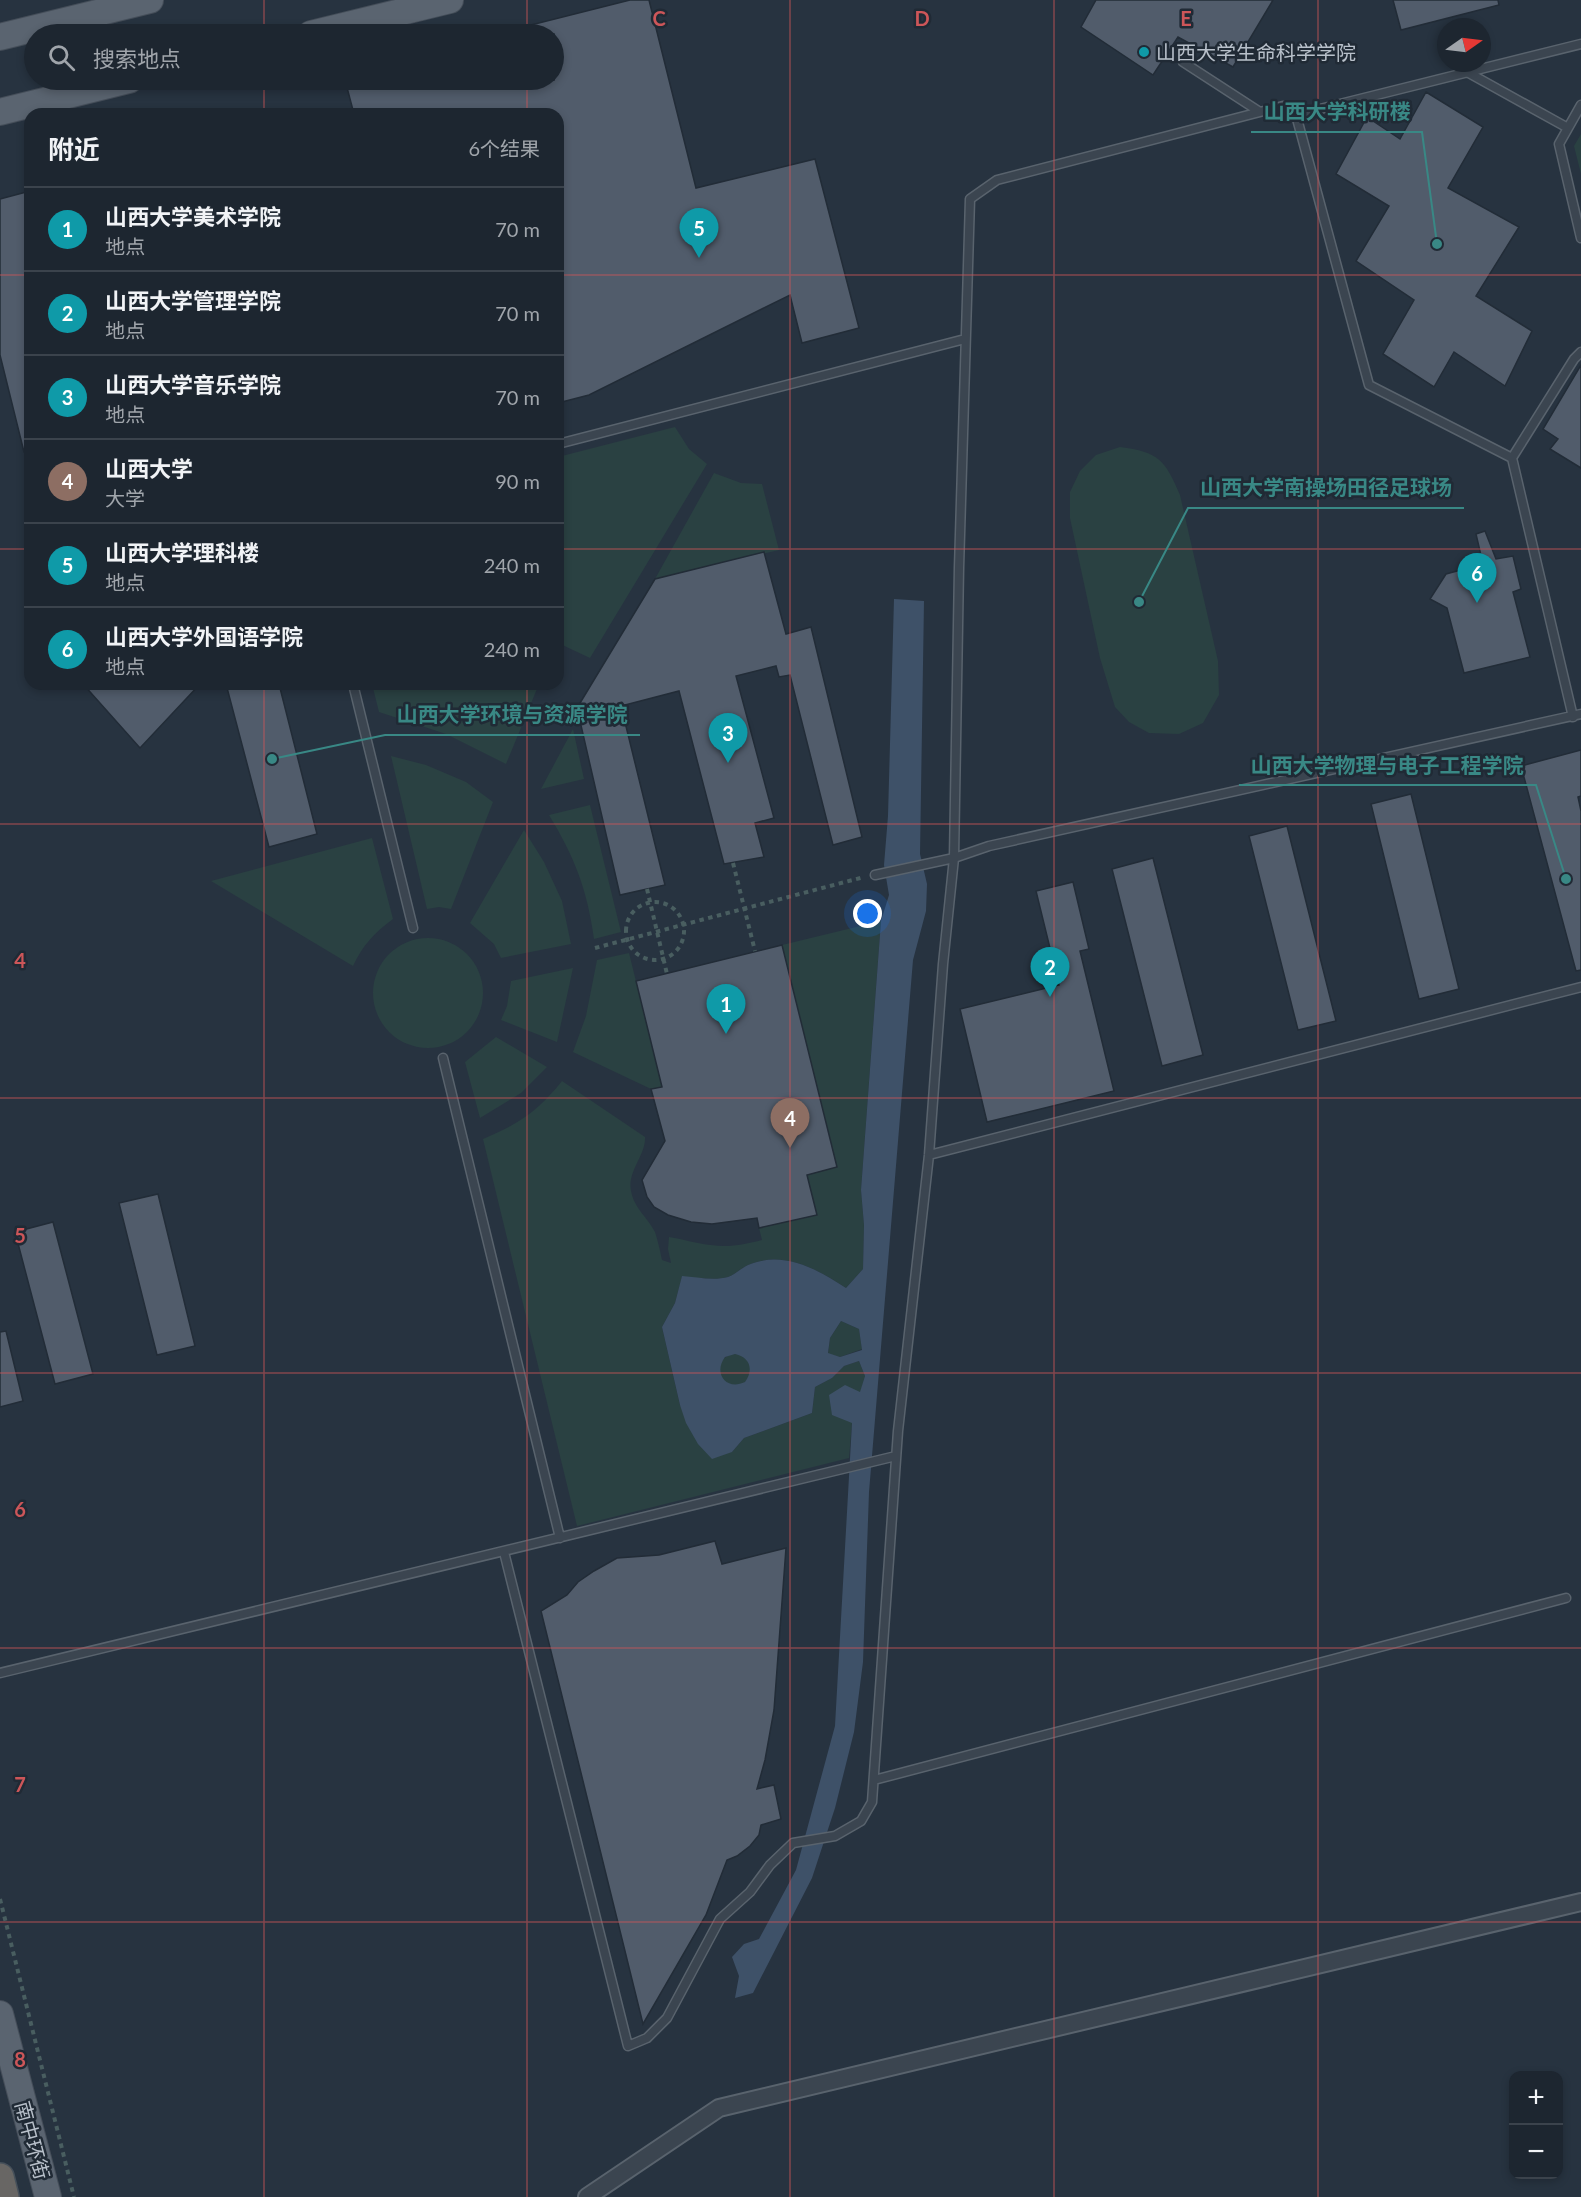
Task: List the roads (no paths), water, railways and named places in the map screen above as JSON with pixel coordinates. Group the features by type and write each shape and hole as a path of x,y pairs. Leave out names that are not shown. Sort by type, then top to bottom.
{"highway":[{"path":"0,2177 5,2197"}],"main road":[{"path":"53,24 150,0"},
{"path":"352,24 450,0"},
{"path":"0,37 24,31"},
{"path":"0,112 89,90"},
{"name":"南中环街","path":"0,2014 48,2197"}],"street":[{"path":"587,2197 718,2108 1581,1902"}],"lane":[{"path":"1491,66 1581,44"},
{"path":"1183,62 1260,112"},
{"path":"1296,115 1467,72 1568,128"},
{"path":"1581,105 1559,144 1581,238"},
{"path":"504,1552 628,2046 647,2038 667,2018 720,1919 750,1892 770,1865 793,1843 835,1836 861,1821 872,1802 896,1456 929,1155 943,964 954,858 959,568 970,199 997,180 1283,106 1296,115 1369,385 1512,458"},
{"path":"564,442 965,339"},
{"path":"875,874 954,858 989,846 1577,716 1512,458 1574,359 1581,352"},
{"path":"354,690 412,928"},
{"path":"929,1155 1581,987"},
{"path":"443,1058 560,1538"},
{"path":"0,1673 896,1456"},
{"path":"874,1780 1566,1598"}],"water":[{"path":"894,599 924,601 920,854 927,884 926,911 913,960 869,1492 863,1662 854,1732 835,1808 812,1878 753,1993 735,1998 739,1976 732,1957 744,1944 759,1939 796,1870 835,1726 852,1423 832,1415 829,1395 845,1385 860,1392 865,1376 859,1361 844,1366 832,1378 815,1387 812,1413 744,1438 732,1452 712,1459 698,1444 686,1423 662,1327 675,1303 682,1276 723,1278 731,1276 748,1265 774,1260 811,1268 846,1288 863,1269 864,1225 861,1190 881,921 889,895 884,865 888,816","holes":["841,1321 859,1329 862,1350 840,1357 828,1353 830,1338","735,1354 744,1358 750,1369 745,1382 738,1384 732,1384 723,1379 720,1369 725,1357"]}],"place":[{"name":"山西大学生命科学学院","path":"1144,52"},
{"name":"山西大学科研楼","path":"1437,244"},
{"name":"山西大学理科楼","path":"699,258"},
{"name":"山西大学南操场田径足球场","path":"1139,602"},
{"name":"山西大学外国语学院","path":"1477,603"},
{"name":"山西大学环境与资源学院","path":"272,759"},
{"name":"山西大学音乐学院","path":"728,763"},
{"name":"山西大学物理与电子工程学院","path":"1566,879"},
{"name":"山西大学管理学院","path":"1050,997"},
{"name":"山西大学美术学院","path":"726,1034"},
{"name":"山西大学","path":"790,1148"}]}
